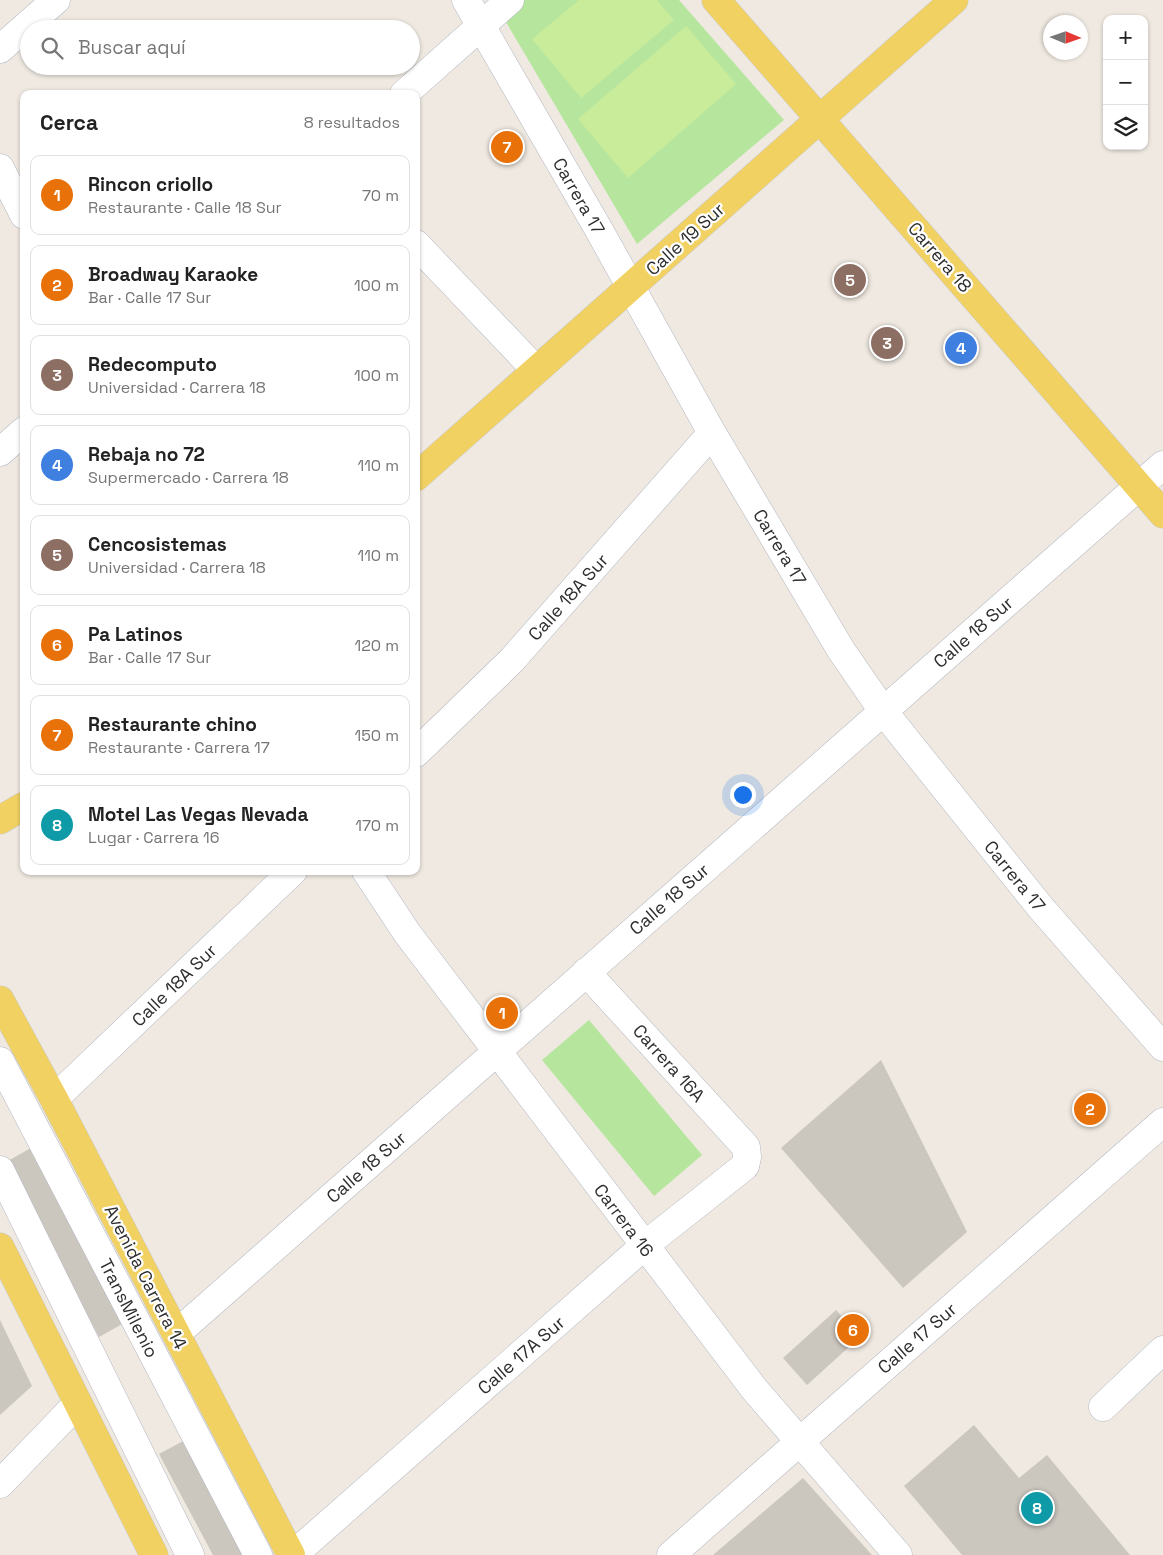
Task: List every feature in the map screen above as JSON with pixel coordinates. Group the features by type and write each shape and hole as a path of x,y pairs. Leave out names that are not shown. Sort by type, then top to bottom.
{"main road":[{"name":"Carrera 18","path":"716,0 1163,514"},
{"name":"Calle 19 Sur","path":"420,473 954,0"},
{"path":"0,820 20,808"},
{"name":"Avenida Carrera 14","path":"0,1000 54,1099 292,1555"},
{"path":"0,1247 154,1555"}],"street":[{"path":"33,20 56,0"},
{"name":"Carrera 17","path":"466,0 631,287 712,434 841,650 884,711 1041,908 1163,1047"},
{"path":"409,90 510,0"},
{"path":"0,49 20,32"},
{"path":"0,168 20,207"},
{"path":"420,248 536,370"},
{"path":"0,452 20,434"},
{"name":"Calle 18A Sur","path":"420,749 512,660 712,434"},
{"name":"Calle 18 Sur","path":"176,1334 1163,465"},
{"name":"Calle 18A Sur","path":"54,1099 289,875"},
{"name":"Carrera 16","path":"369,875 407,933 755,1390 898,1555"},
{"name":"Carrera 16A","path":"586,972 746,1147 747,1157"},
{"name":"TransMilenio","path":"0,1061 258,1555"},
{"name":"Calle 17 Sur","path":"671,1555 1163,1122"},
{"name":"Calle 17A Sur","path":"292,1555 644,1246 746,1166 747,1157"},
{"path":"0,1170 190,1555"},
{"path":"1103,1407 1163,1350"},
{"path":"0,1484 77,1404"}],"green space":[{"path":"493,0 679,0 784,120 637,244"},
{"path":"579,0 657,0 674,20 581,98 532,39"},
{"path":"686,26 736,84 628,178 578,119"},
{"path":"589,1020 702,1155 654,1196 542,1060"}],"building":[{"path":"881,1060 967,1232 903,1288 781,1148"},
{"path":"31,1148 124,1323 99,1337 6,1162"},
{"path":"836,1310 860,1337 807,1385 783,1358"},
{"path":"0,1320 32,1386 0,1415"},
{"path":"974,1425 1019,1478 1047,1455 1130,1555 962,1555 904,1486"},
{"path":"185,1440 246,1555 213,1555 159,1454"},
{"path":"803,1478 872,1555 713,1555"}],"place":[{"name":"Restaurante chino","path":"507,147"},
{"name":"Cencosistemas","path":"850,280"},
{"name":"Redecomputo","path":"887,343"},
{"name":"Rebaja no 72","path":"961,348"},
{"name":"Rincon criollo","path":"502,1013"},
{"name":"Broadway Karaoke","path":"1090,1109"},
{"name":"Pa Latinos","path":"853,1330"},
{"name":"Motel Las Vegas Nevada","path":"1037,1508"}]}
